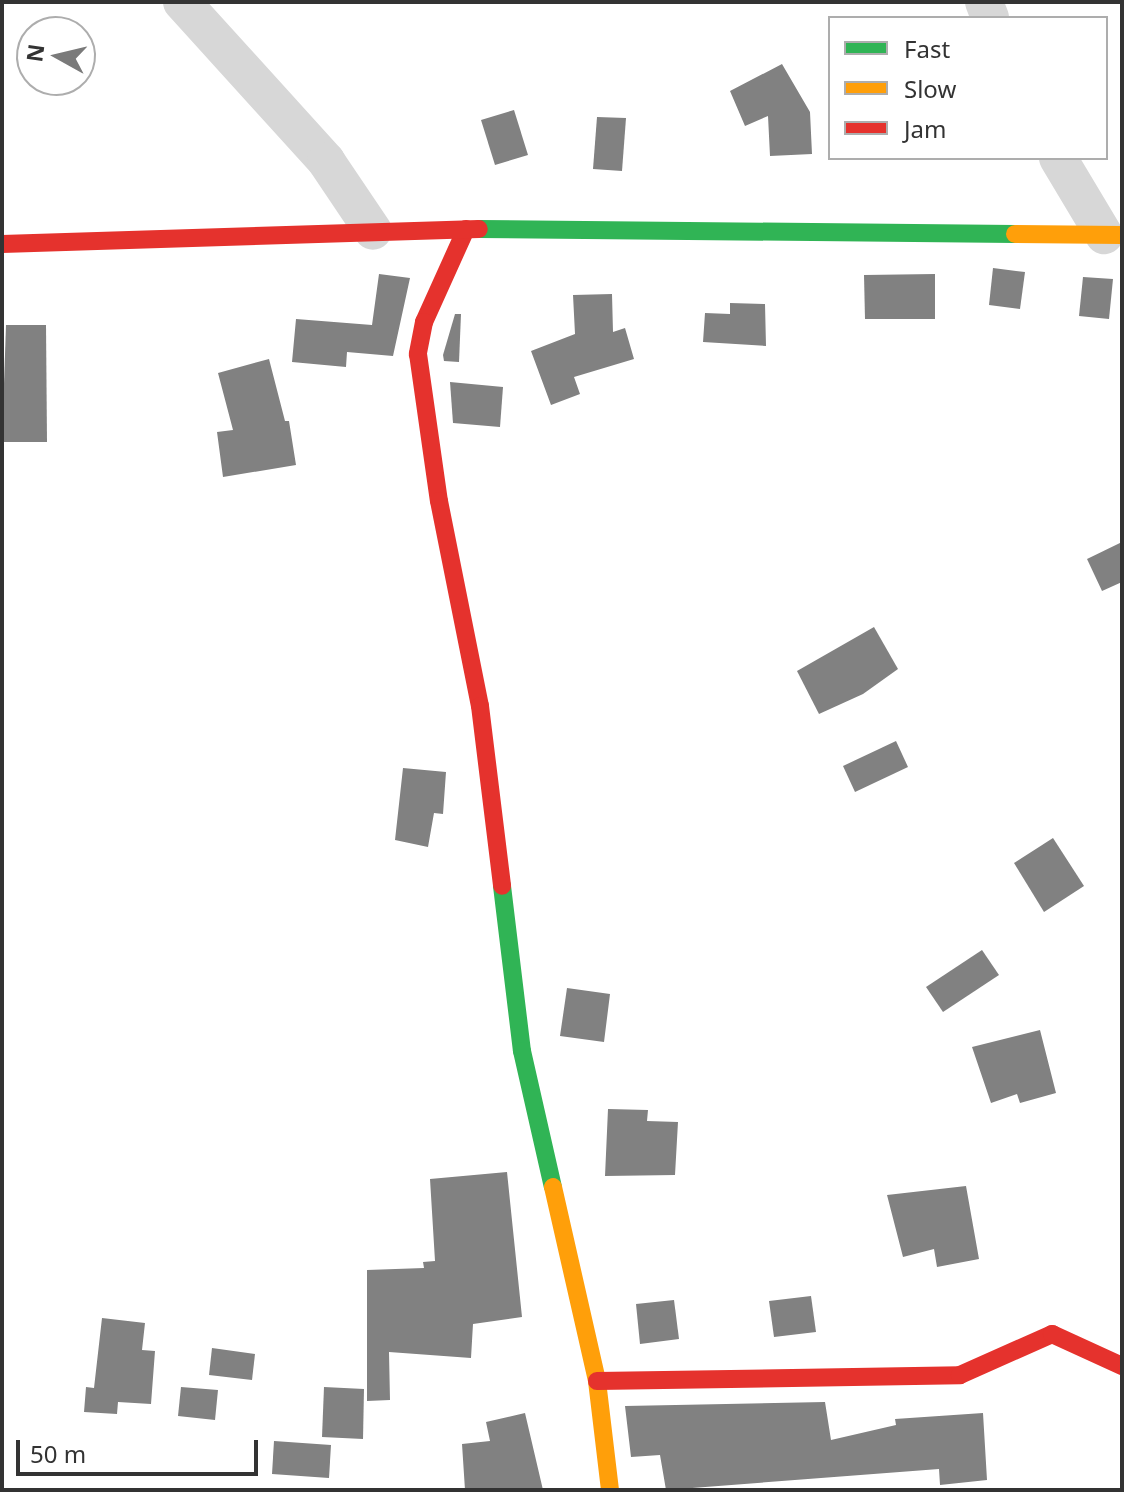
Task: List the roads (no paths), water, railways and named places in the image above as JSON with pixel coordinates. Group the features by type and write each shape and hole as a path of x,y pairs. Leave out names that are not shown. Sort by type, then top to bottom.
{"street":[{"path":"182,2 326,161 373,231"},
{"path":"1059,160 1113,235"},
{"path":"466,229 424,322 418,354 422,394 480,706 522,1051 597,1381 610,1490"},
{"path":"2,244 466,229 1113,235"},
{"path":"597,1381 938,1378 960,1375 1052,1334 1122,1366"}]}
